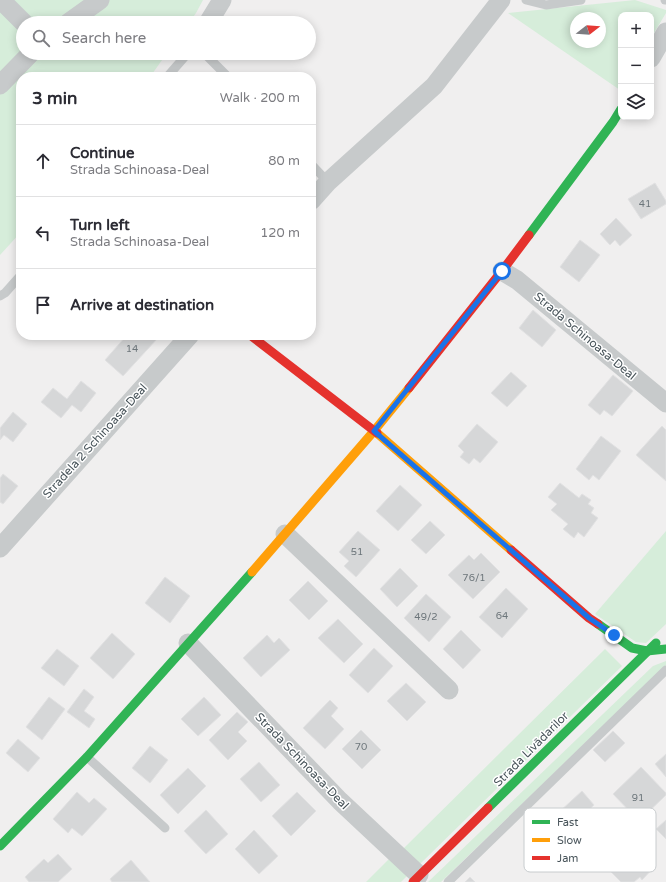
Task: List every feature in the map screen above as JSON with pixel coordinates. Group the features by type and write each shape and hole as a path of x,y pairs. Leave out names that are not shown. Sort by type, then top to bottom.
{"street":[{"path":"1,0 17,16"},
{"path":"78,16 100,0"},
{"path":"212,16 222,0"},
{"path":"316,195 328,182 434,86 502,0"},
{"path":"654,53 666,32"},
{"path":"0,85 24,60"},
{"path":"0,846 87,757 285,534 374,431 502,271 618,114"},
{"name":"Strada Schinoasa-Deal","path":"502,271 517,280 666,403"},
{"name":"Stradela 2 Schinoasa-Deal","path":"0,548 186,340"},
{"path":"256,340 374,431 589,618 632,648 647,651 666,649"},
{"path":"285,534 449,690"},
{"name":"Strada Livădarilor","path":"416,879 661,638"},
{"name":"Strada Schinoasa-Deal","path":"188,643 416,879"}],"lane":[{"path":"526,0 546,4 581,0"},
{"path":"171,72 182,60"},
{"path":"211,60 223,72"},
{"path":"316,169 328,182"},
{"path":"0,296 5,293 16,281"},
{"path":"524,808 666,670"},
{"path":"87,757 165,828"},
{"path":"448,882 524,808"}],"green space":[{"path":"0,0 203,0 194,16 16,16 16,60 162,60 154,72 16,72 16,237 0,255"},
{"path":"635,0 666,10 666,13 654,33 654,12 618,12 618,89 508,13"},
{"path":"666,531 666,624 646,643 636,642 595,614"},
{"path":"605,649 622,666 419,865 403,849"},
{"path":"666,661 666,665 441,882 428,882 653,666"},
{"path":"390,858 407,876 401,882 366,882"}],"building":[{"path":"655,183 666,201 666,204 641,219 628,199"},
{"path":"616,218 632,235 620,246 615,240 610,245 600,234"},
{"path":"580,240 600,255 579,282 560,267"},
{"path":"533,310 556,330 542,347 519,328"},
{"path":"123,340 156,340 123,376 105,360"},
{"path":"511,372 527,386 507,407 491,393"},
{"path":"613,375 633,391 612,416 604,410 600,415 588,405"},
{"path":"81,381 96,393 81,412 72,405 61,418 41,402 53,388 67,399"},
{"path":"13,412 27,424 13,442 4,435 0,440 0,428"},
{"path":"477,424 498,442 480,463 474,458 469,464 460,457 464,452 458,446"},
{"path":"662,426 666,430 666,481 636,455"},
{"path":"601,436 621,451 599,480 593,475 589,480 576,469"},
{"path":"3,474 18,486 3,504 0,502 0,478"},
{"path":"560,483 579,498 582,494 591,500 588,504 594,508 591,513 598,518 584,537 578,532 574,538 563,529 568,524 551,510 557,504 548,497"},
{"path":"400,485 422,505 398,531 376,511"},
{"path":"430,521 445,535 426,554 411,540"},
{"path":"358,531 380,550 356,577 344,566 349,561 339,552"},
{"path":"481,553 500,572 473,599 448,575 469,555 474,560"},
{"path":"400,568 418,586 397,607 380,589"},
{"path":"165,577 190,596 170,623 145,603"},
{"path":"308,581 328,601 309,620 289,600"},
{"path":"506,588 528,609 502,638 479,617"},
{"path":"426,594 451,617 429,642 404,618"},
{"path":"338,619 363,644 344,663 318,638"},
{"path":"461,630 481,650 463,669 443,649"},
{"path":"112,633 135,654 113,679 90,658"},
{"path":"267,635 274,643 279,638 290,650 261,677 243,658"},
{"path":"374,648 393,666 368,693 349,675"},
{"path":"57,649 79,666 64,686 41,668"},
{"path":"406,683 426,702 407,721 387,701"},
{"path":"84,689 94,697 84,711 95,719 89,728 67,712"},
{"path":"49,697 65,709 42,740 26,727"},
{"path":"204,697 221,715 198,736 181,719"},
{"path":"330,700 338,708 331,716 344,729 325,749 303,728"},
{"path":"237,712 248,722 238,732 247,741 228,760 209,740"},
{"path":"361,730 381,750 362,769 342,749"},
{"path":"613,731 625,743 605,762 593,750"},
{"path":"18,739 40,758 28,772 6,753"},
{"path":"150,746 168,760 150,783 132,768"},
{"path":"666,754 666,777 655,764"},
{"path":"259,762 280,785 261,802 240,779"},
{"path":"641,767 666,793 666,795 652,808 626,808 613,794"},
{"path":"188,768 206,786 178,814 160,795"},
{"path":"582,791 594,805 591,808 563,808"},
{"path":"77,792 89,803 94,798 107,809 82,836 72,828 68,833 53,819"},
{"path":"297,792 316,811 291,836 272,816"},
{"path":"206,810 228,834 206,854 184,831"},
{"path":"666,820 666,839 656,829"},
{"path":"254,830 278,856 259,874 235,849"},
{"path":"58,854 72,869 58,882 29,882 25,877 44,859 48,863"},
{"path":"131,860 150,882 112,882 110,879"},
{"path":"611,872 649,872 642,880 640,877 634,882 621,882"},
{"path":"470,877 475,882 465,882"}],"traffic: fast":[{"path":"529,235 618,114"},
{"path":"0,846 87,757 252,572"},
{"path":"598,624 632,648 647,651 666,649"},
{"path":"488,808 656,643"}],"traffic: slow":[{"path":"252,572 374,431 409,388"},
{"path":"377,433 511,550"}],"traffic: jam":[{"path":"409,388 529,235"},
{"path":"256,340 377,433"},
{"path":"511,550 589,618 598,624"},
{"path":"413,882 488,808"}],"route":[{"path":"502,271 374,431 589,618 614,635"}]}
